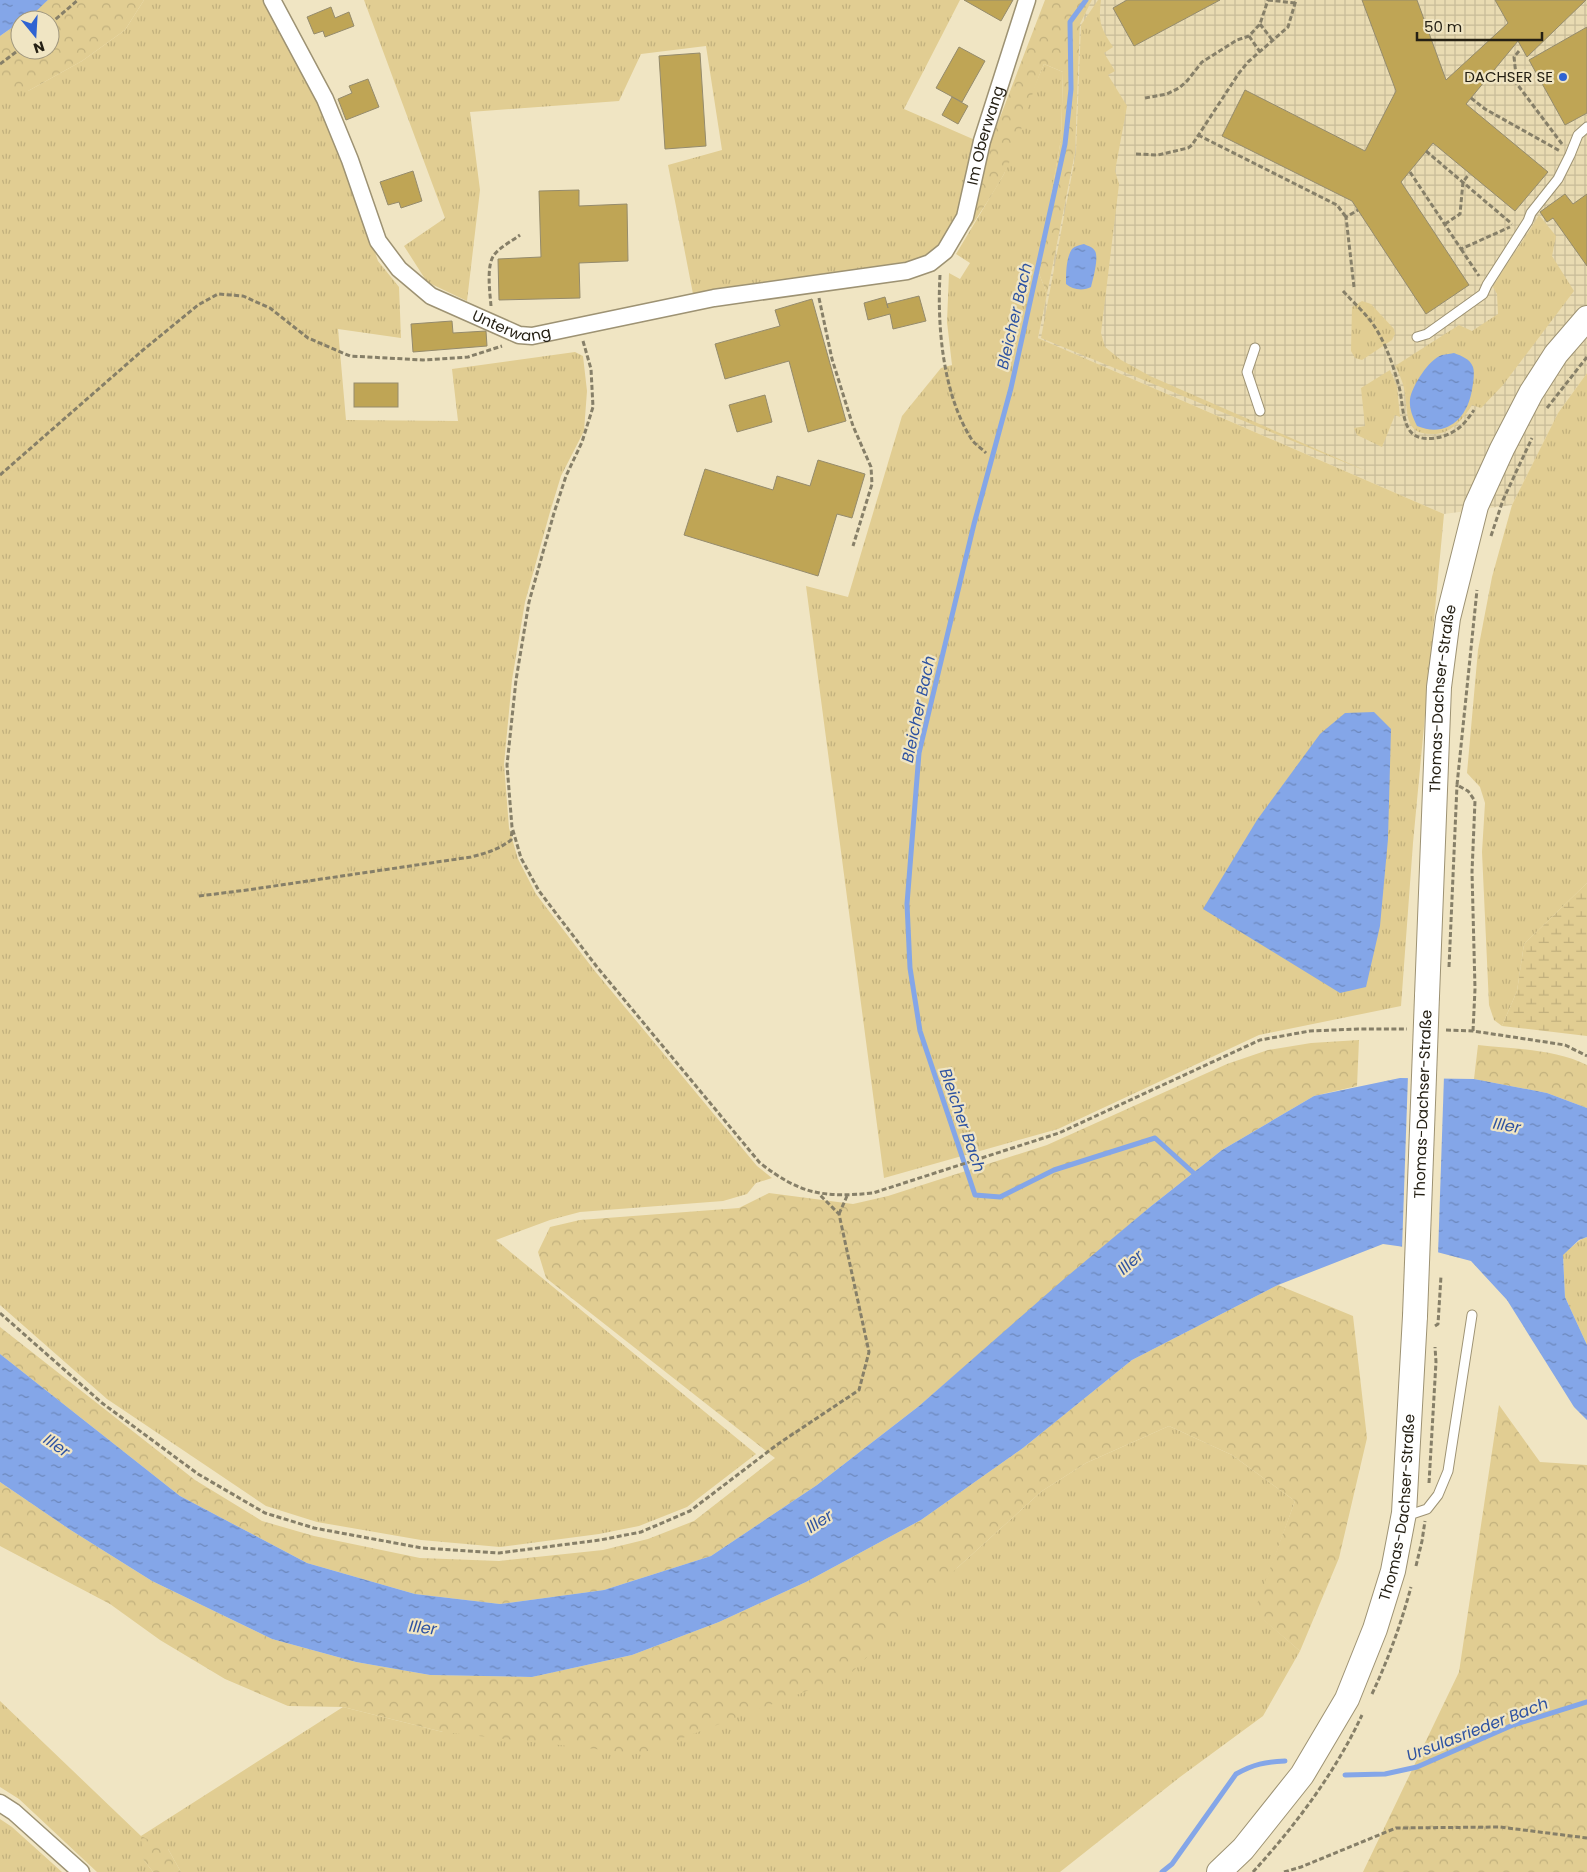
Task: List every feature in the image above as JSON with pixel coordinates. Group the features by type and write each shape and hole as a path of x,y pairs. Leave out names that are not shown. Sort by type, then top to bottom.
{"street":[{"name":"Unterwang","path":"272,0 325,99 350,160 378,241 398,270 431,296 519,335 532,336 714,298 907,271 933,261"},
{"name":"Im Oberwang","path":"933,261 945,251 965,217 982,142 1026,0"},
{"name":"Thomas-Dachser-Straße","path":"1220,1872 1243,1849 1302,1775 1347,1699 1374,1629 1393,1571 1404,1513 1416,1316 1440,687 1448,618 1476,506 1502,449 1531,393 1556,354 1587,318"},
{"path":"0,1802 14,1812 81,1872"}],"lane":[{"path":"1417,338 1426,334 1483,294 1531,213 1558,179 1578,136 1587,128"},
{"path":"1255,348 1247,372 1260,411"},
{"path":"1404,1513 1415,1513 1427,1509 1438,1495 1448,1471 1472,1315"}],"path":[{"path":"60,15 78,0"},
{"path":"1136,154 1158,155 1188,148 1248,62 1288,27 1296,2 1268,0 1260,24 1249,36 1237,40 1202,62 1188,81 1179,88 1167,94 1145,98"},
{"path":"1260,24 1273,41"},
{"path":"1249,36 1260,52"},
{"path":"1519,51 1514,57 1517,84 1570,155"},
{"path":"1470,98 1485,109 1556,150 1570,155"},
{"path":"1198,134 1337,205 1346,217 1354,287"},
{"path":"1426,152 1513,225 1461,249"},
{"path":"1410,172 1487,285"},
{"path":"1445,224 1460,214 1463,182 1469,174"},
{"path":"1346,217 1358,210"},
{"path":"489,322 491,306 490,265 494,254 520,235"},
{"path":"933,261 940,275 938,302 949,383 964,424 973,441 986,453"},
{"path":"817,284 832,359 853,426 871,467 872,484 853,546"},
{"path":"1343,291 1369,319 1377,331 1389,356 1398,382 1404,417 1409,430 1415,436 1423,439 1447,435 1462,426 1474,410"},
{"path":"0,475 150,344 198,305 218,294 243,296 270,308 308,338 350,356 423,360 468,357 532,336"},
{"path":"199,896 470,857 494,852 511,840 512,827 507,765 516,680 529,602 566,476 582,442 593,407 591,369 580,326"},
{"path":"1545,411 1587,357"},
{"path":"1488,544 1503,500 1535,432"},
{"path":"1473,1031 1476,989 1472,872 1474,801 1468,790 1458,785 1478,585"},
{"path":"512,827 521,858 539,891 597,967 747,1148 760,1163 779,1178 820,1195 847,1196 873,1193 1059,1133 1260,1040 1310,1031 1358,1029 1416,1030"},
{"path":"1445,1030 1473,1031 1565,1045 1587,1056"},
{"path":"0,1313 102,1403 198,1474 264,1513 314,1528 422,1548 508,1552 600,1540 641,1532 690,1510 778,1444 859,1390 869,1352 839,1214 820,1195"},
{"path":"839,1214 847,1196"},
{"path":"1438,1324 1440,1276"},
{"path":"1284,1872 1301,1867 1396,1828 1500,1827 1587,1838"}],"shaded area":[{"path":"1092,0 1587,0 1587,373 1558,413 1512,505 1444,514 1038,338 1075,153 1080,24"}],"green space":[{"path":"48,0 144,0 125,30 82,61 28,91 0,91 0,36 10,29 10,60 60,60 60,10 36,10"},
{"path":"144,0 263,0 328,113 378,261 399,287 401,338 338,329 346,420 458,421 452,369 575,352 583,356 587,391 584,431 561,476 550,512 525,602 512,680 504,764 509,828 518,859 536,894 594,970 757,1166 772,1178 756,1183 747,1194 723,1201 580,1212 550,1220 496,1240 756,1454 687,1507 639,1526 599,1534 500,1547 421,1540 317,1522 266,1506 107,1399 0,1305 0,91 28,91 82,61 125,30"},
{"path":"364,0 960,0 904,109 975,140 958,216 931,256 903,263 693,294 668,165 722,150 706,46 641,54 619,101 470,112 480,190 467,301 427,282 404,246 445,218"},
{"path":"1045,0 1092,0 1080,24 1075,153 1047,294 1038,271 1061,139 1063,72 1044,64 1004,174 971,227 958,216 989,146"},
{"path":"1098,0 1101,0 1101,25 1113,47 1104,53 1115,71 1108,75 1127,106 1115,171 1119,184 1101,333 1105,347 1121,360 1150,376 1371,473 1041,338 1076,153 1081,25"},
{"path":"1044,64 1063,72 1061,139 1038,271 1047,294 1038,338 1444,514 1413,843 1401,1006 1259,1035 1058,1129 884,1178 806,586 848,597 902,416 941,368 952,365 947,322 949,273 960,279 970,263 956,254 1004,174"},
{"path":"1539,215 1556,236 1552,256 1574,291 1503,385 1481,408 1472,405 1457,424 1442,433 1425,434 1417,431 1409,421 1404,388 1395,366 1459,325 1472,331 1498,314 1497,294 1493,287"},
{"path":"1362,301 1371,304 1394,329 1395,334 1392,340 1362,360 1355,358 1351,351 1352,307"},
{"path":"1390,370 1397,386 1400,417 1395,415 1382,447 1357,435 1354,428 1365,426 1361,388"},
{"path":"1587,373 1587,883 1524,944 1517,991 1502,1026 1494,1020 1489,1005 1482,852 1485,803 1480,787 1467,773 1478,650 1492,577 1512,505 1558,413"},
{"path":"1587,883 1587,1036 1502,1026 1517,991 1524,944"},
{"path":"1359,1040 1357,1086 1314,1096 1222,1150 1150,1207 919,1406 817,1485 711,1556 604,1590 500,1604 415,1594 307,1563 180,1496 0,1354 0,1327 195,1480 262,1521 314,1536 420,1558 499,1561 603,1550 648,1539 694,1521 775,1458 546,1278 538,1252 550,1227 580,1220 739,1208 769,1193 853,1204 888,1196 1047,1145 1227,1064 1268,1050 1311,1043"},
{"path":"1478,1045 1548,1053 1587,1065 1587,1108 1547,1093 1474,1079"},
{"path":"1587,1237 1587,1345 1565,1297 1563,1254 1580,1240"},
{"path":"1278,1285 1353,1316 1367,1438 1339,1558 1300,1651 1254,1612 1295,1501 1232,1455 1169,1426 1086,1463 1042,1491 957,1568 849,1675 640,1754 443,1732 343,1707 288,1706 225,1679 160,1640 110,1604 0,1546 0,1482 69,1529 152,1581 272,1639 356,1662 430,1675 532,1677 632,1655 719,1622 806,1582 921,1520 1023,1448 1132,1360"},
{"path":"1499,1405 1540,1462 1587,1465 1587,1872 1363,1872 1459,1672"},
{"path":"1169,1426 1232,1455 1295,1501 1255,1612 1300,1651 1263,1716 1180,1777 1060,1872 181,1872 168,1849 143,1859 153,1872 97,1872 19,1799 0,1787 0,1701 141,1836 343,1707 443,1732 957,1568 1042,1491 1086,1463"},
{"path":"0,1819 12,1827 62,1872 0,1872"},
{"path":"141,1836 168,1849 181,1872 153,1872 143,1859"}],"water":[{"path":"0,0 48,0 37,10 10,10 10,29 0,36"},
{"path":"1084,244 1092,248 1096,254 1091,287 1085,289 1071,288 1066,284 1069,257 1072,249"},
{"path":"1454,353 1468,360 1474,369 1472,390 1465,410 1454,423 1446,428 1437,430 1417,426 1410,406 1414,387 1432,362 1442,355"},
{"path":"1374,712 1391,729 1388,839 1380,926 1366,987 1340,993 1203,909 1257,820 1320,734 1345,713"},
{"name":"Iller","path":"1400,1078 1474,1079 1547,1093 1587,1108 1587,1237 1579,1240 1563,1255 1565,1297 1587,1345 1587,1420 1574,1407 1507,1300 1471,1261 1433,1251 1383,1244 1278,1285 1132,1360 1023,1448 921,1520 806,1582 719,1622 632,1655 532,1677 430,1675 356,1662 272,1639 152,1581 69,1529 0,1482 0,1354 180,1496 307,1563 415,1594 500,1604 604,1590 711,1556 817,1485 919,1406 1064,1279 1222,1150 1314,1096"}],"pier":[{"path":"1408,1075 1444,1076 1438,1255 1402,1249"}],"building":[{"path":"964,0 1013,0 1001,21"},
{"path":"1127,0 1220,0 1134,46 1113,8"},
{"name":"DACHSER SE","path":"1362,0 1417,0 1446,80 1508,23 1495,0 1586,0 1527,57 1518,41 1466,104 1548,172 1515,211 1433,143 1401,182 1469,285 1426,314 1352,201 1222,136 1245,90 1365,151 1396,91"},
{"path":"331,7 335,18 349,12 354,26 325,37 323,31 314,34 307,17"},
{"path":"1587,27 1587,113 1565,125 1529,60"},
{"path":"959,47 985,61 962,102 936,88"},
{"path":"700,53 706,146 665,149 659,56"},
{"path":"368,79 379,107 346,120 338,99 352,93 349,86"},
{"path":"952,97 968,106 958,124 942,115"},
{"path":"413,171 422,201 401,208 399,202 388,205 380,182"},
{"path":"579,190 579,206 627,204 628,261 579,263 580,298 499,300 498,259 541,257 539,191"},
{"path":"1565,194 1573,204 1587,194 1587,266 1553,218 1547,222 1540,212"},
{"path":"919,296 926,321 893,329 890,314 868,320 864,303 885,297 888,308 887,304"},
{"path":"812,299 846,421 808,432 789,361 725,379 715,344 780,326 775,310"},
{"path":"452,321 453,333 486,331 487,346 413,352 411,324"},
{"path":"354,383 398,383 398,407 354,407"},
{"path":"765,395 772,422 737,432 729,405"},
{"path":"818,460 865,474 852,518 837,514 818,576 684,535 705,469 773,490 777,476 810,486"}],"waterway":[{"name":"Bleicher Bach","path":"1086,0 1070,22 1071,89 1065,144 1011,388 974,524 919,753 907,904 910,968 920,1031 975,1195 1000,1197 1054,1170 1155,1138 1197,1176"},
{"name":"Ursulasrieder Bach","path":"1345,1775 1385,1774 1417,1767 1513,1725 1587,1702"},
{"name":"Ursulasrieder Bach","path":"1162,1872 1172,1864 1236,1774 1260,1764 1285,1761"}],"place":[{"name":"DACHSER SE","path":"1563,77"}]}
